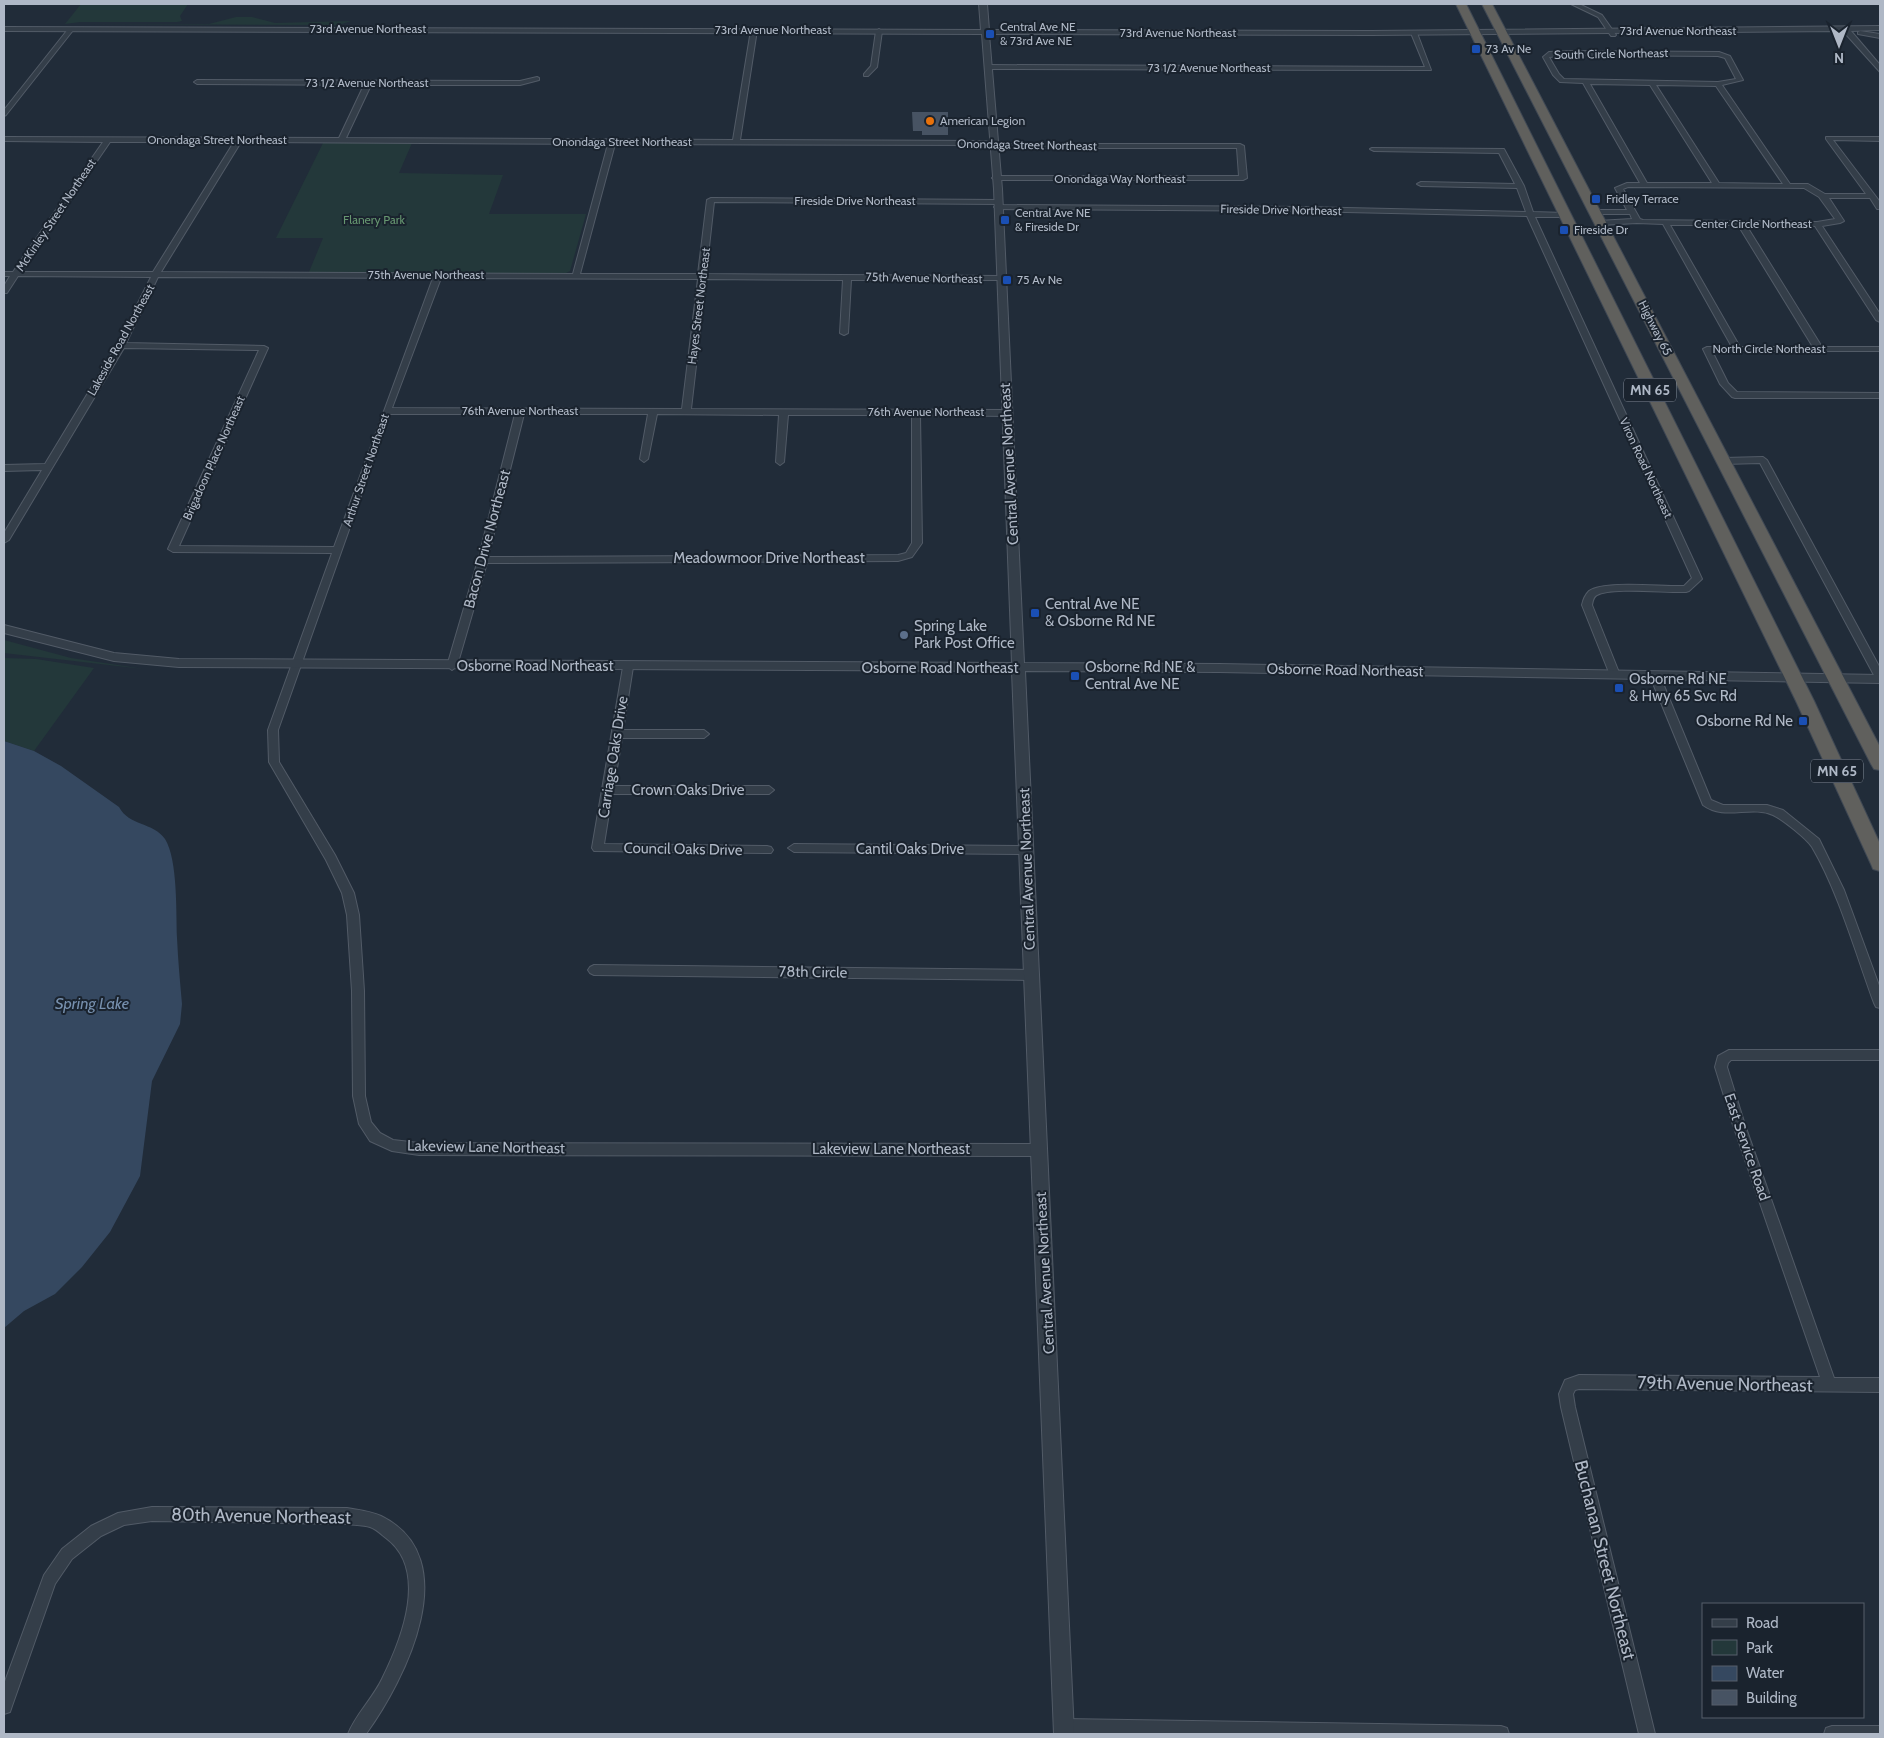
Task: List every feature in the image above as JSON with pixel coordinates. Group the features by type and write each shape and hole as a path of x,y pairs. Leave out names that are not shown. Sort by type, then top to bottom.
{"highway":[{"name":"MN 65","path":"1461,4 1794,678 1880,864"},
{"name":"Highway 65","path":"1487,4 1599,217 1835,679"},
{"name":"MN 65","path":"1835,679 1880,764"}],"street":[{"name":"Central Avenue Northeast","path":"983,4 998,204 1064,1731"},
{"path":"1574,4 1600,16 1609,26 1611,33"},
{"name":"73rd Avenue Northeast","path":"4,29 1611,33 1777,36 1848,32 1880,28"},
{"path":"4,114 70,29"},
{"path":"736,142 754,30"},
{"path":"866,75 874,67 879,31"},
{"name":"73rd Avenue Northeast","path":"1848,32 1880,34"},
{"path":"1848,32 1880,70"},
{"name":"73 1/2 Avenue Northeast","path":"989,67 1429,69 1414,33"},
{"name":"South Circle Northeast","path":"1573,53 1719,54 1728,57 1740,80 1718,84 1652,83 1562,81 1546,58 1549,54 1573,53"},
{"name":"73 1/2 Avenue Northeast","path":"197,82 520,83 537,80"},
{"path":"341,141 368,83"},
{"path":"1586,83 1645,186"},
{"path":"1652,83 1718,186"},
{"path":"1718,84 1788,186"},
{"path":"1880,139 1828,138 1880,208"},
{"name":"Onondaga Street Northeast","path":"4,139 1240,146 1243,178"},
{"name":"McKinley Street Northeast","path":"4,292 108,139"},
{"name":"Lakeside Road Northeast","path":"4,540 121,345 156,274 239,140"},
{"path":"576,276 612,142"},
{"name":"Viron Road Northeast","path":"1374,149 1501,150 1520,186 1530,215 1697,579 1694,584 1686,588 1606,590 1592,593 1588,598 1587,605 1615,675"},
{"name":"Onondaga Way Northeast","path":"996,178 1243,178"},
{"path":"1421,184 1520,186"},
{"path":"1637,221 1619,188 1627,186 1805,186 1816,189 1825,196 1872,196"},
{"name":"Center Circle Northeast","path":"1599,217 1666,224 1817,224 1840,221 1825,196"},
{"name":"Fireside Drive Northeast","path":"711,200 1565,215"},
{"name":"Hayes Street Northeast","path":"686,412 711,200"},
{"path":"1599,217 1632,212"},
{"path":"1666,224 1737,348"},
{"path":"1741,224 1819,348"},
{"path":"1817,224 1880,320"},
{"name":"75th Avenue Northeast","path":"4,274 1001,278"},
{"name":"Arthur Street Northeast","path":"296,665 387,410 438,275"},
{"name":"75th Avenue Northeast","path":"844,333 847,277"},
{"name":"Brigadoon Place Northeast","path":"121,345 264,348 173,549 338,550"},
{"name":"North Circle Northeast","path":"1880,348 1706,349 1724,384 1735,394 1880,396"},
{"name":"76th Avenue Northeast","path":"387,410 1007,413"},
{"name":"Bacon Drive Northeast","path":"452,666 483,560 520,411"},
{"path":"644,459 653,412"},
{"path":"780,462 784,412"},
{"name":"Meadowmoor Drive Northeast","path":"483,560 898,558 909,555 917,543 916,412"},
{"path":"1724,461 1762,460 1880,678"},
{"path":"4,468 48,467"},
{"name":"Osborne Road Northeast","path":"4,629 52,643 114,657 179,663 628,667 1218,668 1835,679 1880,678"},
{"name":"Lakeview Lane Northeast","path":"296,665 273,730 274,762 332,858 348,893 353,915 356,944 359,1096 364,1124 375,1137 392,1145 419,1149 1040,1150"},
{"name":"Carriage Oaks Drive","path":"598,848 628,667"},
{"path":"1655,676 1707,802 1712,806 1724,808 1767,809 1779,813 1815,842 1838,890 1880,1003"},
{"path":"617,734 704,734"},
{"name":"Crown Oaks Drive","path":"608,790 768,790"},
{"name":"Council Oaks Drive","path":"598,848 767,850"},
{"name":"Cantil Oaks Drive","path":"794,848 1027,850"},
{"name":"78th Circle","path":"594,970 1031,975"},
{"name":"East Service Road","path":"1830,1385 1739,1125 1721,1067 1722,1060 1729,1055 1880,1054"},
{"name":"79th Avenue Northeast","path":"1570,1385 1579,1382 1880,1385"},
{"name":"Buchanan Street Northeast","path":"1570,1385 1566,1394 1568,1407 1647,1734"},
{"name":"80th Avenue Northeast","path":"4,1706 49,1580 67,1554 96,1531 123,1518 152,1514 348,1516 376,1521 398,1535 414,1558 418,1576 418,1597 412,1626 402,1654 385,1689 356,1734"},
{"path":"1064,1731 1501,1734"},
{"path":"1832,1734 1880,1734"}],"green space":[{"path":"81,4 188,4 180,16 182,21 177,22 80,22 65,24"},
{"path":"236,17 252,17 275,23 351,21 339,25 84,24 209,24"},
{"name":"Flanery Park","path":"323,143 412,143 399,173 503,175 489,214 586,214 570,271 564,274 309,272 323,238 276,238"},
{"path":"4,640 71,658 144,669 4,653"},
{"path":"4,658 36,659 94,668 34,751 4,741"}],"water":[{"name":"Spring Lake","path":"4,741 34,751 61,766 119,807 129,818 154,830 165,839 169,848 174,873 182,1004 180,1024 152,1081 140,1176 110,1232 82,1267 55,1294 24,1311 4,1328"}],"building":[{"name":"American Legion","path":"912,112 948,112 948,135 922,135 922,131 913,131"}],"place":[{"name":"Central Ave NE & 73rd Ave NE","path":"990,34"},
{"name":"73 Av Ne","path":"1476,49"},
{"name":"American Legion","path":"930,121"},
{"name":"Fridley Terrace","path":"1596,199"},
{"name":"Central Ave NE & Fireside Dr","path":"1005,220"},
{"name":"Fireside Dr","path":"1564,230"},
{"name":"75 Av Ne","path":"1007,280"},
{"name":"Central Ave NE & Osborne Rd NE","path":"1035,613"},
{"name":"Spring Lake Park Post Office","path":"904,635"},
{"name":"Osborne Rd NE & Central Ave NE","path":"1075,676"},
{"name":"Osborne Rd NE & Hwy 65 Svc Rd","path":"1619,688"},
{"name":"Osborne Rd Ne","path":"1803,721"}]}
